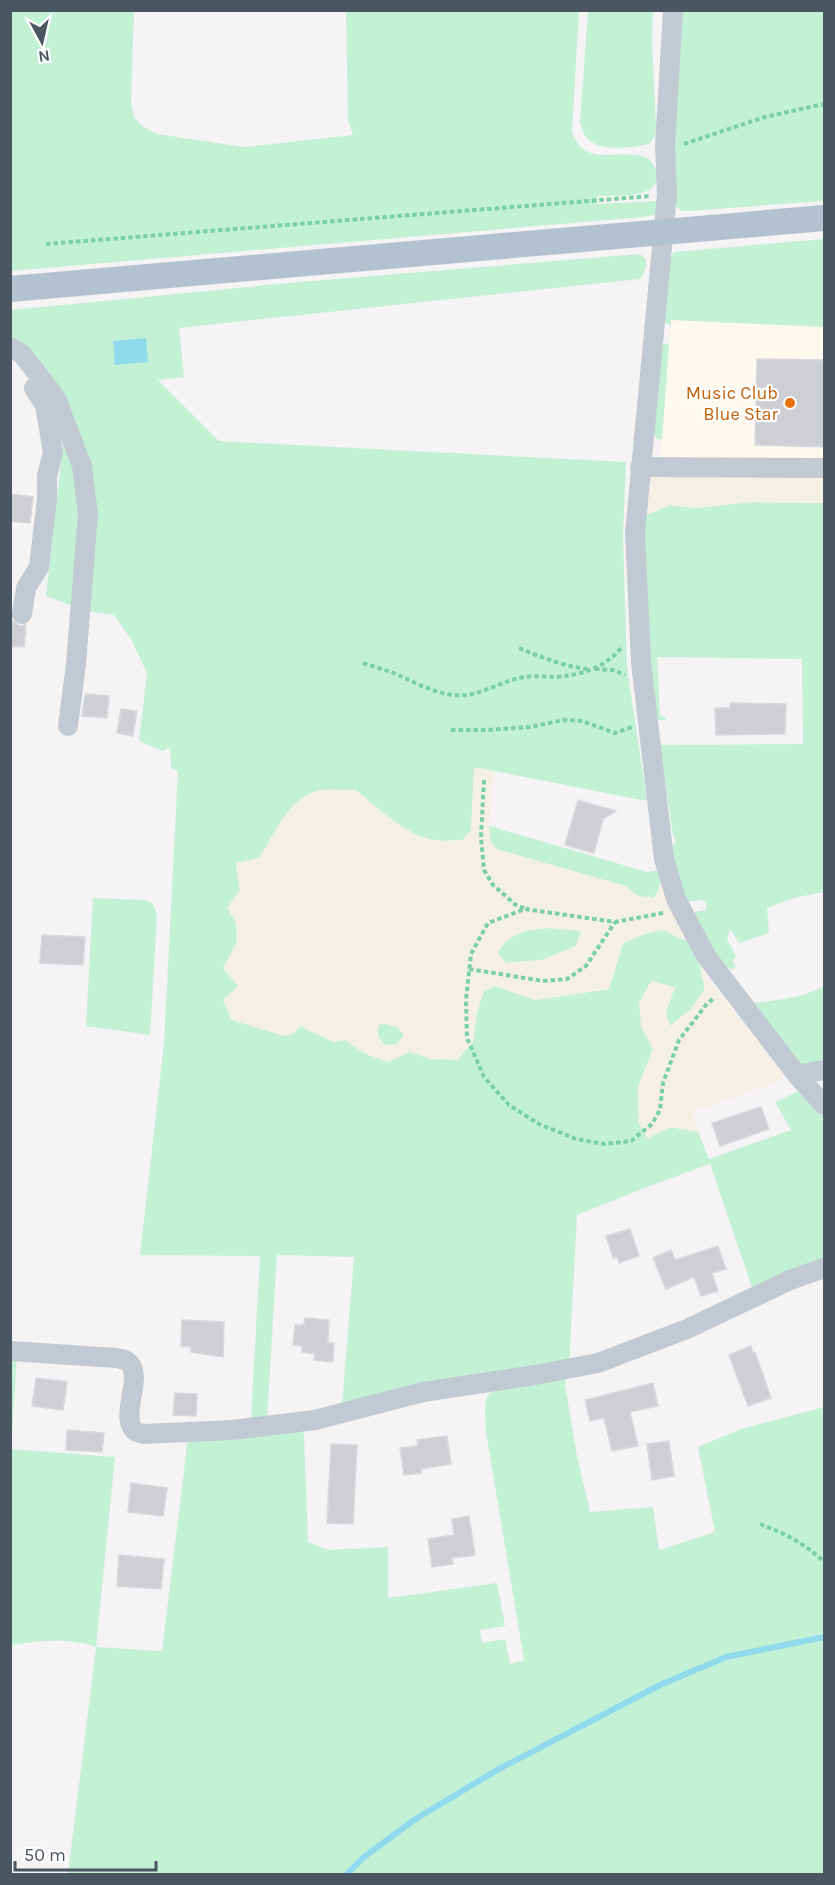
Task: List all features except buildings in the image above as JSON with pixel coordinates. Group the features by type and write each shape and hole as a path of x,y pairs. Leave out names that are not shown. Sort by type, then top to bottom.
{"main road":[{"path":"10,289 825,218"}],"street":[{"path":"673,10 665,146 667,195 635,533 643,681 664,859 675,898 706,956 797,1075 825,1105"},
{"path":"10,347 22,354 56,398 82,466 87,514 76,664 68,726"},
{"path":"10,357 22,369 45,405 53,452 47,476 48,499 39,567 26,588 22,614"},
{"path":"640,467 825,468"},
{"path":"797,1075 825,1070"},
{"path":"10,1351 117,1358 128,1361 134,1380 129,1422 135,1431 144,1434 232,1430 315,1420 423,1392 597,1363 687,1329 790,1280 825,1268"}],"path":[{"path":"665,146 686,144 765,117 825,104"},
{"path":"46,244 667,195"},
{"path":"363,663 396,674 426,688 454,695 475,695 524,677 567,676 592,669 614,657 639,623"},
{"path":"519,648 542,658 574,667 613,670 643,681"},
{"path":"451,730 530,727 564,720 582,721 615,733 633,727 647,711"},
{"path":"484,780 481,837 484,870 493,885 516,905 525,909 615,922 681,908"},
{"path":"525,909 488,923 471,954 466,1000 467,1038 483,1077 509,1106 539,1124 576,1139 604,1144 631,1141 652,1124 660,1110 663,1083 679,1040 706,1005 729,985"},
{"path":"469,969 543,981 567,979 586,966 615,922"},
{"path":"760,1524 784,1533 813,1550 825,1562"}],"shaded area":[{"path":"671,320 824,327 824,462 660,459"}],"green space":[{"path":"11,11 134,11 131,103 134,117 143,127 157,134 244,147 353,135 348,120 346,11 579,11 572,131 578,143 585,150 594,154 645,157 655,167 656,172 656,181 645,192 597,196 598,204 656,201 659,202 657,214 644,217 11,271"},
{"path":"588,11 653,11 656,127 655,136 649,144 626,148 601,146 586,137 584,133 580,122"},
{"path":"676,11 824,11 824,201 689,211 682,211 676,207 670,180"},
{"path":"824,239 824,327 671,320 671,325 664,322 665,266 674,252"},
{"path":"640,254 646,262 640,279 179,328 184,377 158,380 219,441 626,462 623,534 627,668 647,801 479,768 474,769 471,831 463,840 440,840 422,837 400,826 356,790 271,841 259,858 236,863 240,890 235,919 238,941 224,968 309,1031 345,1040 366,1054 410,1052 431,1059 473,1042 477,1012 484,991 495,986 535,1000 609,989 623,943 644,934 663,930 691,943 705,989 690,1010 669,1027 666,1012 675,987 641,1026 653,1049 638,1087 639,1123 648,1138 670,1127 698,1132 709,1159 791,1130 775,1102 799,1091 809,1098 824,1115 824,1262 753,1290 710,1164 577,1215 569,1365 342,1405 354,1257 277,1255 267,1417 251,1419 260,1256 140,1255 164,1044 178,771 171,768 170,747 163,751 139,741 147,673 131,639 114,615 86,611 84,456 11,340 10,310 299,282"},
{"path":"669,343 662,440 657,439 653,433 660,345"},
{"path":"64,436 77,485 80,525 73,606 46,596"},
{"path":"752,502 824,503 824,892 793,898 767,908 769,933 739,943 730,929 727,939 736,956 732,961 736,966 733,969 727,967 715,954 693,912 706,910 706,903 701,900 686,902 670,846 676,843 660,745 803,744 802,659 657,657 660,715 666,720 657,720 654,717 641,521 646,515 670,505 694,508"},
{"path":"489,826 647,872 659,870 661,881 659,888 653,898 638,896 625,886 496,849 490,840"},
{"path":"93,898 146,900 154,905 157,916 150,1035 86,1026"},
{"path":"536,929 581,931 576,946 542,960 506,963 498,953 514,936"},
{"path":"824,986 824,1065 799,1064 753,1003 799,996"},
{"path":"381,1023 397,1027 404,1035 398,1044 385,1045 378,1037 377,1027"},
{"path":"10,1355 17,1355 11,1449 115,1457 96,1647 64,1641 11,1645"},
{"path":"566,1378 565,1384 577,1456 590,1512 653,1507 659,1550 715,1532 698,1447 741,1429 824,1407 824,1874 68,1874 96,1647 162,1651 188,1437 301,1428 304,1435 308,1542 328,1550 388,1547 388,1598 497,1583 505,1626 480,1630 482,1643 505,1639 510,1664 524,1660 486,1432 487,1396 496,1387"}],"sand":[{"path":"647,475 824,476 824,503 752,502 694,508 670,505 646,515"},
{"path":"474,769 494,771 489,826 490,840 496,849 625,886 638,896 654,898 658,893 661,880 691,943 663,930 644,934 623,943 609,989 535,1000 495,986 484,991 477,1012 473,1042 457,1060 431,1059 410,1052 388,1062 366,1054 345,1040 333,1042 301,1026 293,1034 283,1036 232,1020 223,1000 238,986 223,968 235,945 238,932 227,908 240,890 236,863 259,858 282,820 295,804 303,797 322,790 356,790 393,820 417,835 433,840 463,840 471,830","holes":["536,929 581,931 576,946 542,960 506,963 498,953 514,936","381,1023 397,1027 404,1035 397,1044 385,1045 378,1037 378,1027"]},
{"path":"700,967 785,1075 777,1082 693,1111 698,1132 670,1127 647,1138 639,1123 638,1087 653,1049 641,1026 639,1003 651,981 675,987 666,1012 670,1026 690,1010 705,989"}],"water":[{"path":"146,338 148,362 115,365 113,341"}],"waterway":[{"path":"347,1874 364,1857 414,1820 497,1770 660,1685 726,1657 824,1637"}],"place":[{"name":"Music Club Blue Star","path":"790,403"}]}
